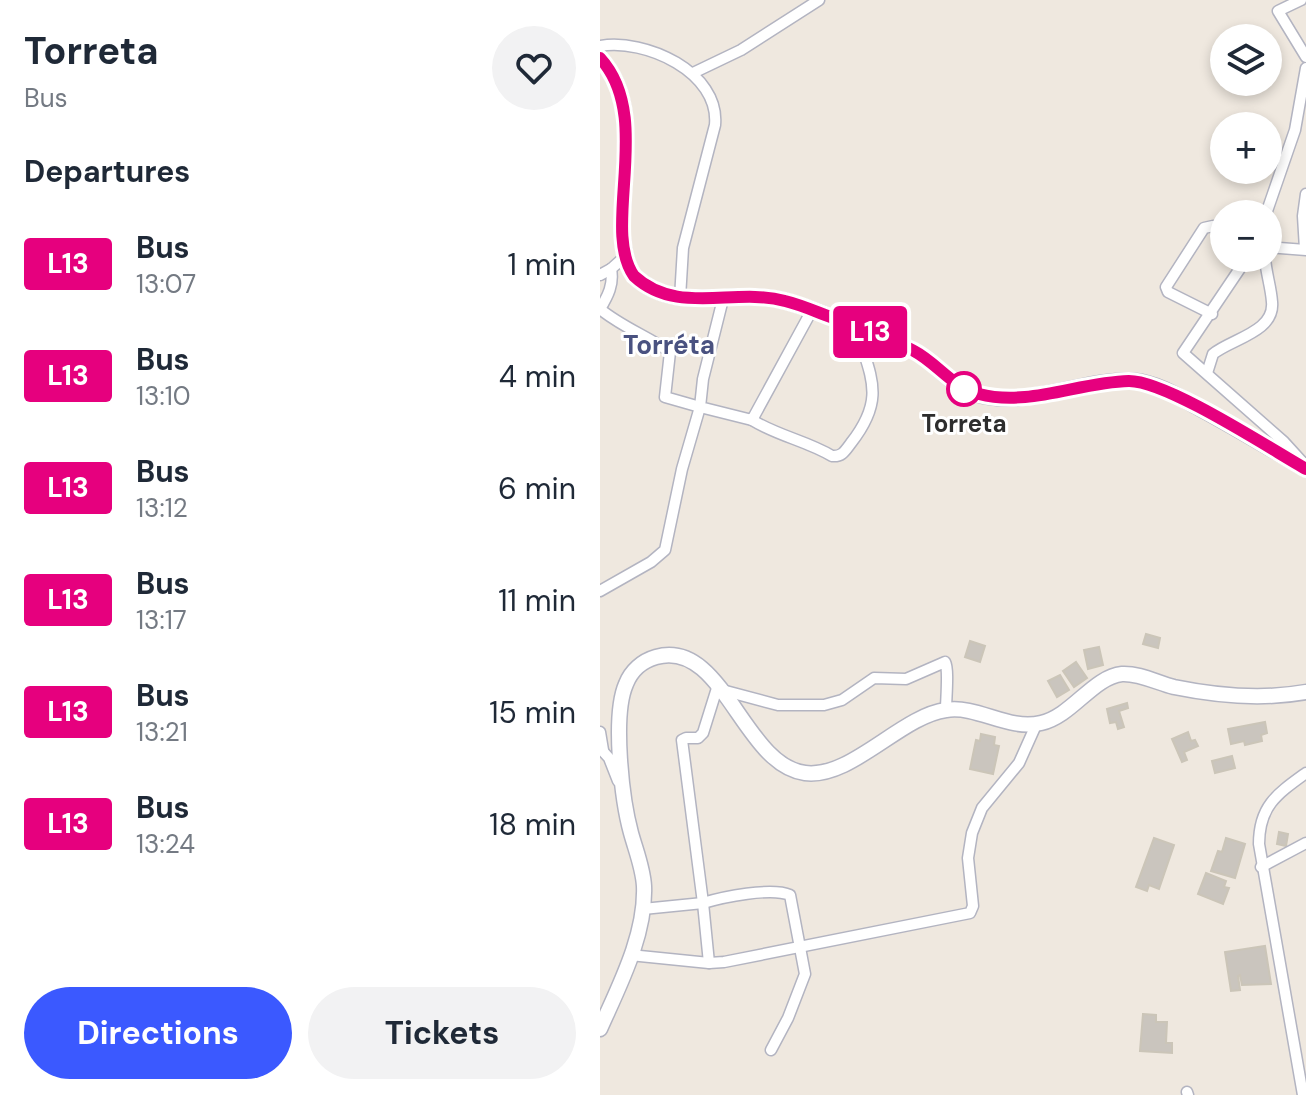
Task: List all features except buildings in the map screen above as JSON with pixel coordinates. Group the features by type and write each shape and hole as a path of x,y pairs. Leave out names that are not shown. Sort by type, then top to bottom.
{"street":[{"path":"693,73 741,50 819,0"},
{"path":"1301,0 1278,11 1306,57"},
{"path":"600,46 620,44 642,49 693,73 707,90 716,116 683,248 680,298"},
{"path":"600,58 614,76 621,110 614,232 616,264 609,292 600,309 622,326 670,352 665,397 752,420 832,456 842,454 864,424 874,395 856,327"},
{"path":"1271,200 1295,130 1306,68"},
{"path":"1282,248 1306,249 1303,216 1306,194"},
{"path":"1210,227 1204,228 1166,287 1168,292 1212,314"},
{"path":"600,275 616,264"},
{"path":"616,264 647,286 680,298 775,299 812,310 917,352 958,385 982,395 1015,397 1119,382 1143,382 1190,403 1306,468"},
{"path":"1238,272 1183,353 1284,442 1306,468"},
{"path":"1207,373 1213,354 1249,334 1269,316 1272,301 1267,272"},
{"path":"600,591 651,562 665,550 723,299"},
{"path":"752,420 812,310"},
{"path":"624,795 622,697 631,675 647,661 663,656 675,656 696,665 720,688 770,755 789,768 806,773 833,769 915,722 946,710 967,711 1019,725 1036,725 1062,714 1103,681 1123,674 1187,689 1245,697 1306,692"},
{"path":"720,688 778,705 824,705 842,700 874,678 906,679 945,662 948,669 946,710"},
{"path":"709,963 682,744 683,739 698,738 703,733 720,688"},
{"path":"630,955 709,963 800,948 972,911 968,858 972,833 982,808 1019,763 1036,725"},
{"path":"600,732 602,749 609,758 624,795 644,884 643,909 630,955 600,1029"},
{"path":"1303,1095 1261,867 1259,829 1274,797 1306,773"},
{"path":"1261,867 1306,843"},
{"path":"643,909 703,903 741,895 787,892 793,900 805,974 800,992 771,1050"}],"bus line":[{"name":"L13","path":"600,58 614,76 621,110 614,240 624,266 647,286 680,298 762,298 794,303 917,352 958,385 982,395 1003,398 1119,382 1143,382 1190,403 1306,469"}],"place":[{"name":"Torreta","path":"964,389"}],"district":[{"name":"Torréta","path":"669,345"}]}
